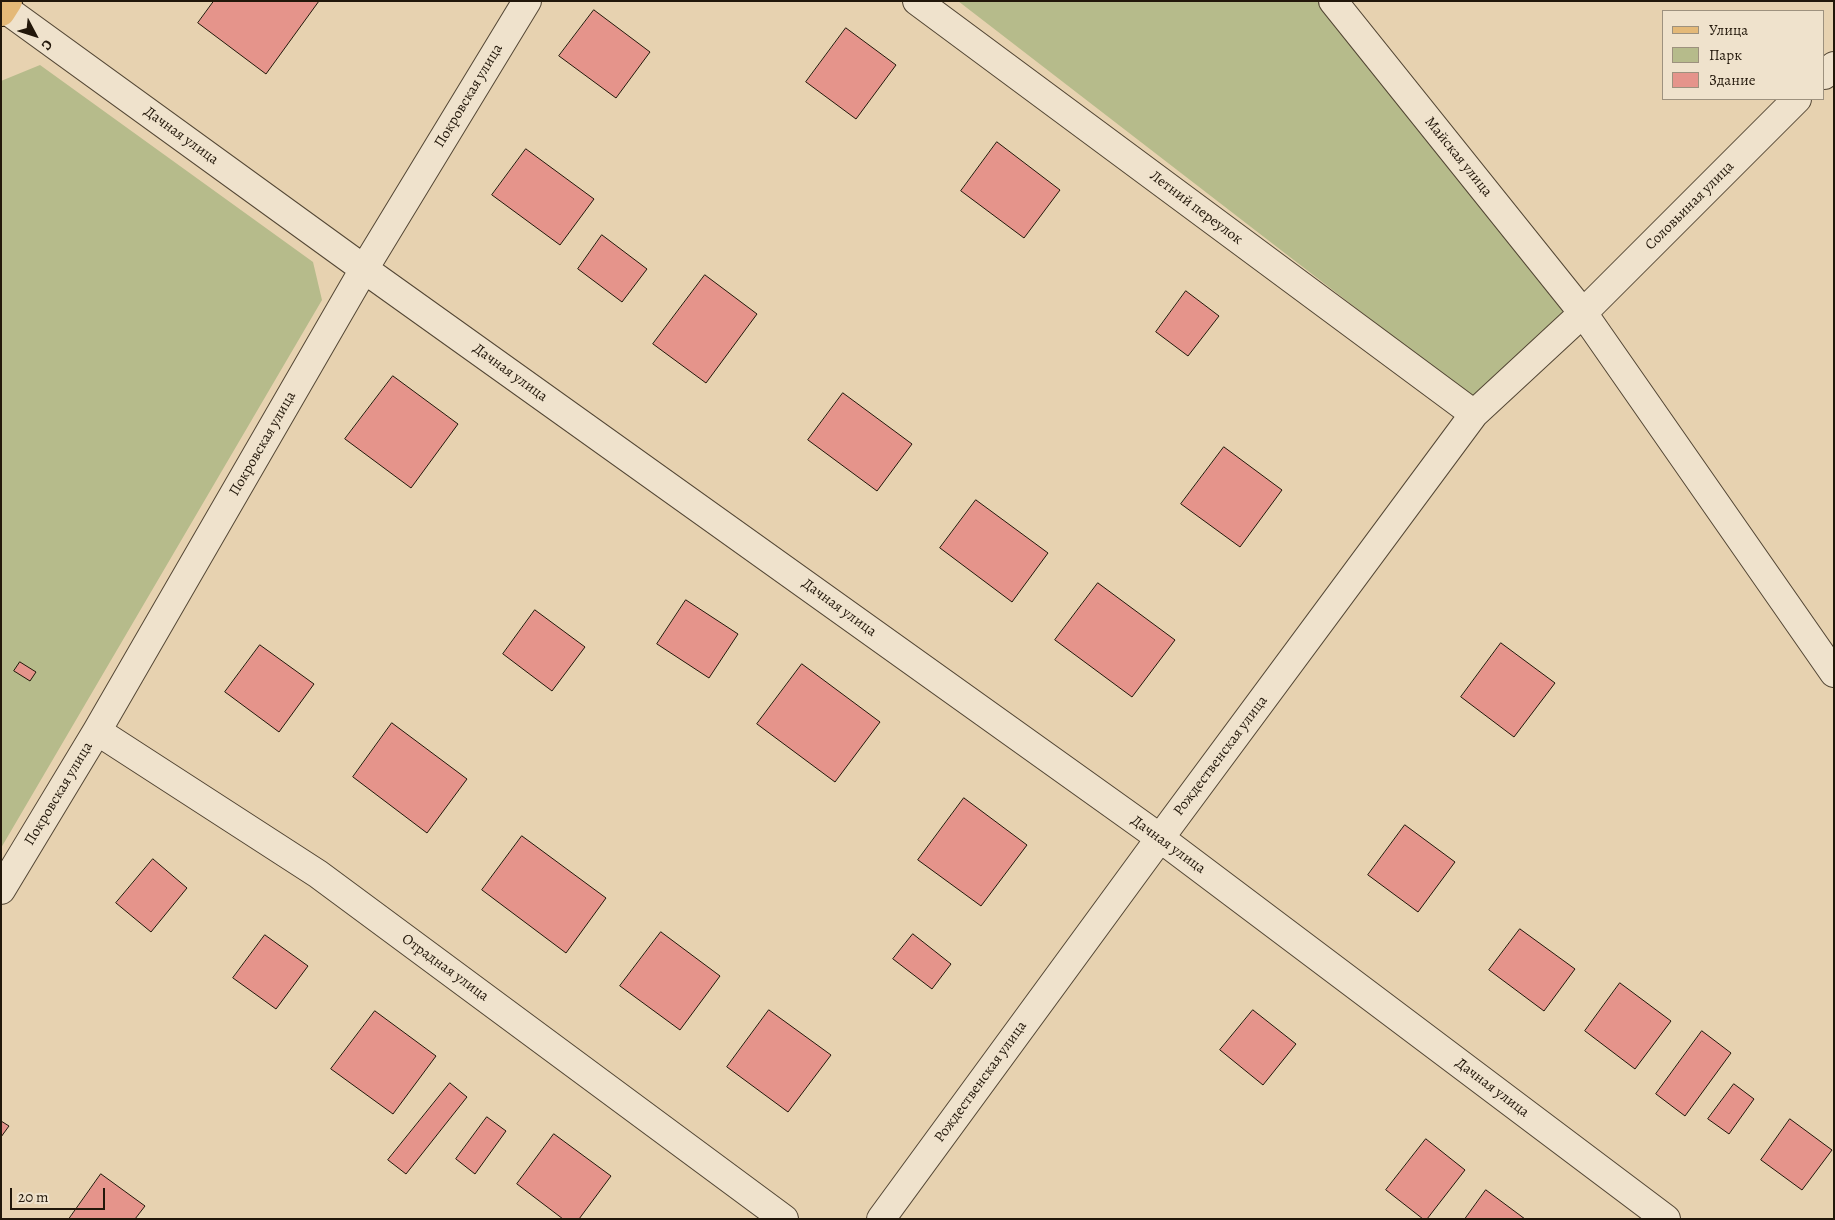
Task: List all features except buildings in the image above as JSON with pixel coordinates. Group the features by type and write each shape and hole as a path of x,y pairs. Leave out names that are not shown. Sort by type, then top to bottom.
{"street":[{"name":"Покровская улица","path":"1,890 98,731 364,268 527,1"},
{"name":"Летний переулок","path":"917,1 1474,414"},
{"name":"Майская улица","path":"1333,1 1583,314 1834,673"},
{"name":"Дачная улица","path":"4,7 364,268 1160,838 1666,1219"},
{"name":"Соловьиная улица","path":"1583,314 1796,100"},
{"name":"Рождественская улица","path":"881,1219 1474,414 1583,314"},
{"name":"Отрадная улица","path":"98,731 318,874 784,1219"}],"green space":[{"path":"958,1 1319,1 1566,313 1474,399"},
{"path":"40,65 313,262 322,300 1,848 1,81"}]}
